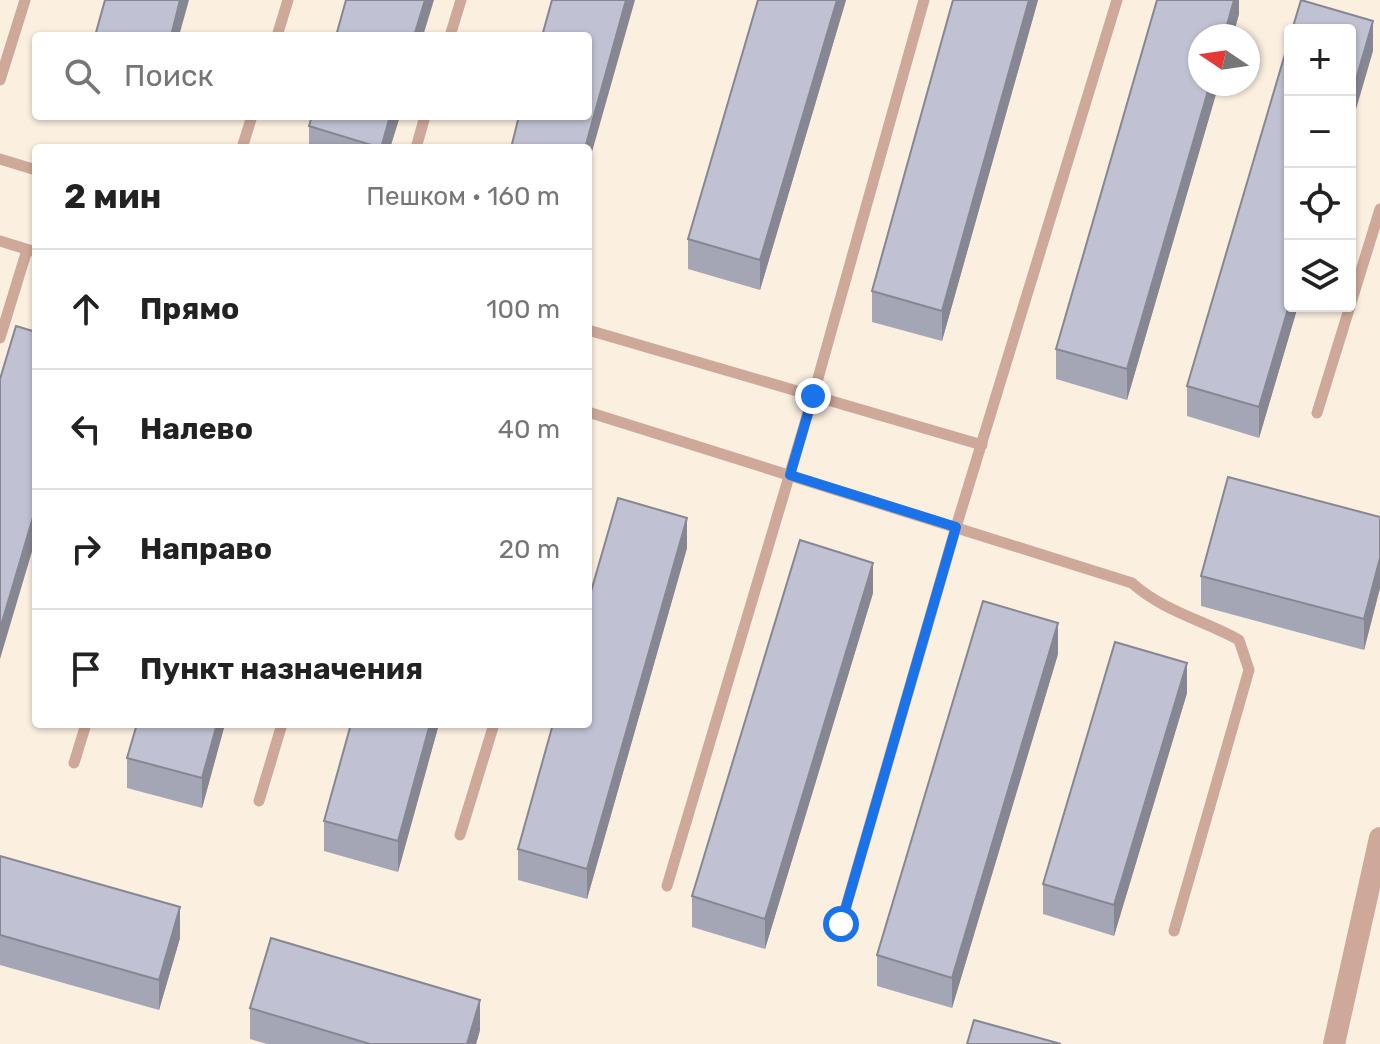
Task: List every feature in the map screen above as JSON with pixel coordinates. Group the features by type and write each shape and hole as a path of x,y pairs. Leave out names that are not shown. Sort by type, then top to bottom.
{"street":[{"path":"1334,1044 1380,838"}],"lane":[{"path":"0,80 25,0"},
{"path":"278,32 288,0"},
{"path":"451,32 461,0"},
{"path":"667,886 813,396 924,0"},
{"path":"841,924 956,527 1117,0"},
{"path":"243,144 251,120"},
{"path":"417,144 424,120"},
{"path":"0,159 32,169"},
{"path":"1317,413 1380,209"},
{"path":"0,241 32,251 0,338"},
{"path":"592,331 982,445"},
{"path":"592,413 1132,583 1154,603 1207,623 1239,640 1249,670 1174,931"},
{"path":"74,763 85,728"},
{"path":"259,801 281,728"},
{"path":"460,835 493,728"}],"building":[{"path":"105,0 180,0 172,32 96,32"},
{"path":"346,0 425,0 415,32 337,32"},
{"path":"552,0 626,0 586,144 512,144 518,120 592,120 592,32 543,32"},
{"path":"758,0 837,0 760,260 688,239"},
{"path":"953,0 1029,0 942,311 872,291"},
{"path":"1157,0 1234,0 1227,24 1188,24 1188,96 1207,96 1127,369 1056,349"},
{"path":"1301,0 1373,21 1356,79 1356,24 1294,24"},
{"path":"1284,57 1284,312 1287,312 1259,407 1187,386"},
{"path":"311,120 389,120 382,144 368,144 309,126"},
{"path":"16,326 32,331 32,521 0,629 0,379"},
{"path":"1228,477 1380,517 1380,558 1364,619 1201,576"},
{"path":"618,498 687,518 587,869 518,849 552,728 592,728 592,588"},
{"path":"800,540 873,563 765,919 692,896"},
{"path":"983,601 1058,623 952,978 877,955"},
{"path":"1115,642 1187,663 1114,905 1043,884"},
{"path":"136,728 216,728 202,778 127,758"},
{"path":"350,728 429,728 398,841 324,821"},
{"path":"0,856 180,907 159,980 0,935"},
{"path":"271,938 480,1000 467,1044 370,1044 250,1008"},
{"path":"974,1020 1061,1044 967,1044"}],"route":[{"path":"813,396 790,475 956,527 841,924"}]}
